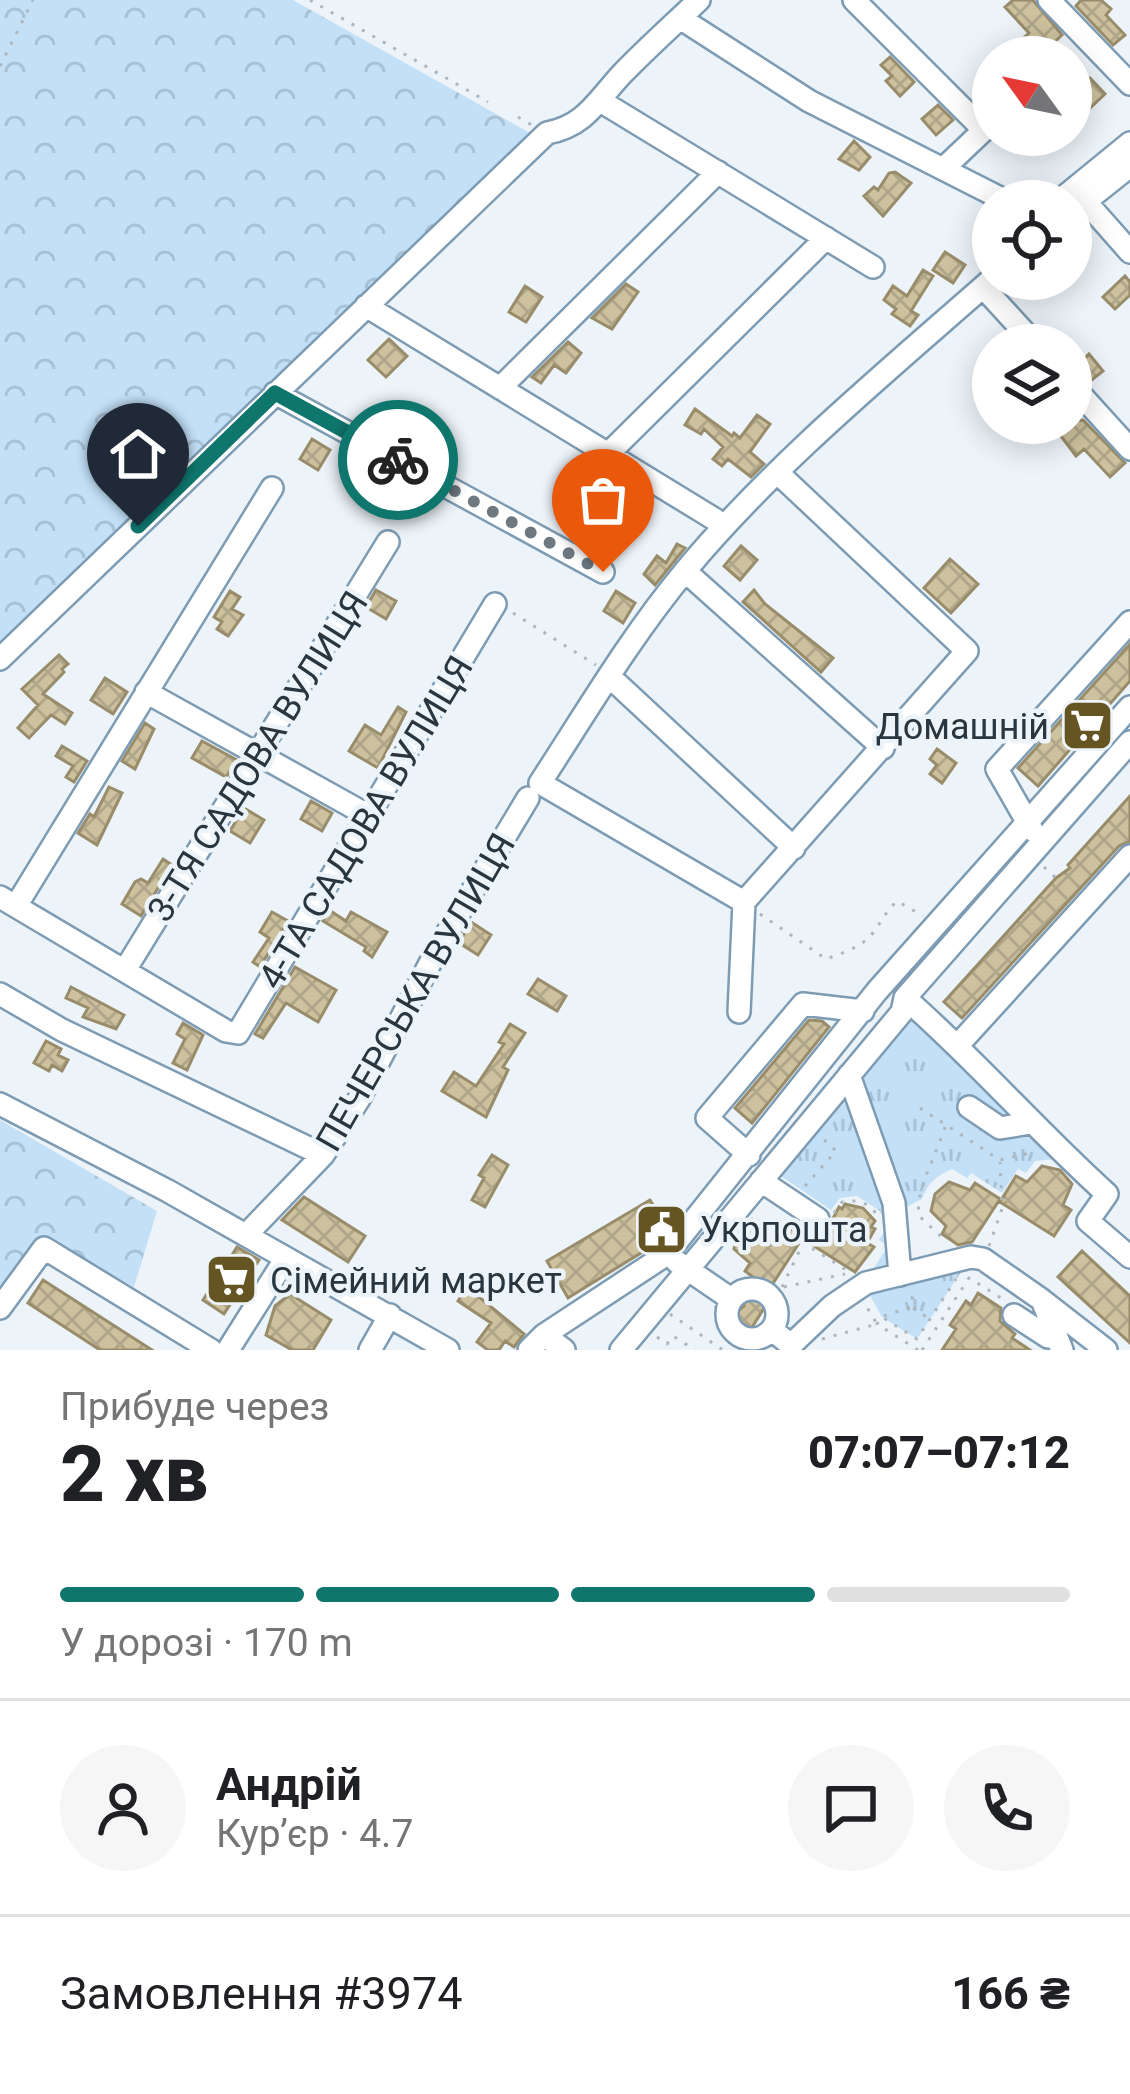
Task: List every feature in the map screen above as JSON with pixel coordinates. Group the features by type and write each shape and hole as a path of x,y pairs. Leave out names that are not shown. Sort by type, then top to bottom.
{"street":[{"path":"0,659 547,133 570,129 602,102 616,80 699,0"},
{"path":"854,0 984,130 945,167"},
{"path":"1049,0 1130,84"},
{"path":"680,18 809,101 972,182"},
{"path":"602,102 873,267"},
{"path":"1085,180 1130,143"},
{"path":"1092,197 1130,166"},
{"path":"500,388 718,172"},
{"path":"1092,220 1130,252"},
{"path":"608,455 826,238"},
{"name":"ПЕЧЕРСЬКА ВУЛИЦЯ","path":"247,1234 322,1155 534,790 685,571 779,474 972,296"},
{"path":"1002,300 1020,324"},
{"path":"366,306 716,520"},
{"path":"275,393 603,572"},
{"path":"1092,407 1130,449"},
{"path":"739,1012 744,902 968,651 779,474"},
{"path":"125,970 8,901 146,692 272,488"},
{"name":"3-ТЯ САДОВА ВУЛИЦЯ","path":"125,970 388,542"},
{"path":"685,571 883,748"},
{"name":"4-ТА САДОВА ВУЛИЦЯ","path":"125,970 231,1033 242,1030 495,604"},
{"path":"1042,842 997,769 1130,622"},
{"path":"609,676 794,848"},
{"path":"146,692 369,816"},
{"path":"537,1342 667,1254 878,991 1130,706"},
{"path":"621,1350 903,1005 1130,742"},
{"path":"534,790 744,902"},
{"path":"958,1045 1130,856"},
{"path":"878,991 958,1045 1030,1123 1107,1194 1088,1221 1130,1257"},
{"path":"0,994 62,1030 322,1155"},
{"path":"748,1155 707,1118 803,1004 863,1011"},
{"path":"849,1076 894,1203 908,1273"},
{"path":"0,1104 247,1234 448,1350"},
{"path":"969,1107 1000,1128 1030,1123"},
{"path":"761,1180 818,1219"},
{"path":"0,1308 44,1249 211,1350"},
{"path":"772,1330 798,1348 856,1280 866,1283 908,1273 946,1253 977,1258 1106,1350"},
{"path":"667,1254 731,1299"},
{"path":"228,1350 286,1258"},
{"path":"752,1288 778,1293 772,1330 745,1345 728,1324 731,1299 752,1288"},
{"path":"1042,1300 1051,1341"},
{"path":"1010,1308 1051,1341"},
{"path":"370,1350 390,1315"},
{"path":"537,1342 564,1350"}],"path":[{"path":"0,67 33,0"},
{"path":"310,0 488,102"},
{"path":"495,604 585,654 609,676"},
{"path":"744,902 826,959 848,952 872,935 877,920 897,901 924,916"},
{"path":"920,1108 1000,1160 1055,1146"},
{"path":"792,1201 836,1151 808,1125"},
{"path":"946,1125 930,1174 916,1197 919,1216 946,1253"},
{"path":"882,1316 916,1339 977,1258 1002,1209 1000,1160"},
{"path":"818,1219 824,1209 833,1214 842,1202 855,1199 876,1213 883,1228"},
{"path":"778,1293 802,1242 856,1280 877,1324 920,1350 969,1278 1010,1308"},
{"path":"908,1273 911,1307"},
{"path":"778,1293 856,1280"},
{"path":"657,1306 723,1350"},
{"path":"798,1348 877,1324 882,1316 911,1307 930,1319"},
{"path":"655,1336 667,1344 673,1336 695,1350"}],"green space":[{"path":"0,0 293,0 532,134 0,649"},
{"path":"906,1016 966,1067 1055,1159 1035,1161 1026,1173 1018,1169 1002,1193 971,1173 967,1178 952,1169 941,1174 922,1199 905,1208 896,1266 870,1274 888,1246 879,1240 887,1228 880,1211 857,1196 840,1198 831,1210 775,1172"},
{"path":"0,1120 157,1211 134,1287 45,1239 0,1293"},
{"path":"971,1257 917,1339 882,1317 864,1285"}],"building":[{"path":"1013,0 1033,0 1062,35 1026,36 1029,33 1005,7"},
{"path":"1081,0 1101,0 1111,9 1106,15 1125,35 1113,45 1076,6"},
{"path":"890,57 914,82 900,96 886,81 892,76 881,65"},
{"path":"1092,80 1105,94 1092,106"},
{"path":"938,105 953,120 936,135 922,119"},
{"path":"854,141 870,157 859,170 839,159"},
{"path":"889,173 911,183 883,216 864,196 874,187 878,190"},
{"path":"945,252 965,265 953,283 933,270"},
{"path":"923,270 933,276 911,311 918,315 910,326 892,314 896,309 884,300 893,286 907,296"},
{"path":"1125,276 1130,295 1115,309 1103,297"},
{"path":"626,284 638,292 612,329 592,318"},
{"path":"525,286 542,297 526,322 509,312"},
{"path":"389,339 407,356 386,377 368,360"},
{"path":"568,342 581,353 566,373 554,365 541,383 532,377"},
{"path":"1092,358 1103,371 1092,380"},
{"path":"695,409 740,438 757,415 770,424 750,452 764,464 751,477 728,459 722,466 713,459 723,447 704,429 701,434 685,425"},
{"path":"1092,429 1125,463 1110,477 1084,449 1076,456 1067,444 1092,444"},
{"path":"312,439 330,450 318,470 300,459"},
{"path":"599,498 618,508 607,528 588,518"},
{"path":"677,544 685,548 655,585 644,574 657,556 666,563"},
{"path":"741,546 757,560 740,580 724,566"},
{"path":"950,559 978,584 951,613 924,588"},
{"path":"376,590 396,601 386,619 366,607"},
{"path":"754,590 833,658 821,672 743,602"},
{"path":"230,591 240,597 232,609 243,615 228,636 217,629 222,622 214,617"},
{"path":"616,591 635,603 623,623 604,611"},
{"path":"1130,644 1130,681 1038,786 1018,768"},
{"path":"59,655 68,664 43,694 72,713 65,724 51,715 29,738 18,728 38,705 22,689"},
{"path":"105,678 127,692 113,714 91,700"},
{"path":"398,707 406,712 378,768 349,751 365,725 381,735"},
{"path":"145,723 154,729 135,769 122,761"},
{"path":"202,741 237,760 226,777 192,758"},
{"path":"62,746 87,761 74,782 66,777 73,766 56,756"},
{"path":"937,749 956,763 942,783 930,774 937,765 930,759"},
{"path":"109,787 122,793 97,845 78,833 90,814 94,817"},
{"path":"1130,796 1130,841 1119,846 962,1018 944,1002 1070,868"},
{"path":"311,801 332,813 322,831 301,819"},
{"path":"244,808 264,820 250,843 230,831"},
{"path":"163,859 172,865 141,916 122,904 135,882 148,883"},
{"path":"329,910 346,921 351,912 387,932 372,957 364,951 366,947 323,921"},
{"path":"272,912 288,921 260,967 253,962 269,938 260,932"},
{"path":"471,922 491,935 478,955 459,943"},
{"path":"295,967 336,990 318,1022 286,1003 263,1038 255,1034"},
{"path":"538,979 566,996 557,1011 528,994"},
{"path":"71,987 124,1015 116,1029 83,1017 88,1008 66,998"},
{"path":"809,1020 829,1027 752,1123 735,1108"},
{"path":"183,1023 203,1035 187,1070 173,1063 185,1039 177,1034"},
{"path":"510,1024 525,1033 503,1067 508,1070 486,1117 442,1091 454,1072 476,1086 504,1044 499,1042"},
{"path":"46,1041 61,1049 58,1055 68,1060 62,1071 34,1063"},
{"path":"492,1155 508,1165 485,1207 472,1200 484,1178 479,1175"},
{"path":"1042,1166 1060,1170 1072,1184 1063,1205 1071,1210 1054,1236 1000,1202 1016,1176 1027,1182"},
{"path":"949,1182 970,1190 975,1183 1000,1199 972,1242 958,1245 942,1234 946,1226 931,1211 935,1194"},
{"path":"304,1197 365,1236 348,1262 282,1220"},
{"path":"650,1200 668,1229 657,1243 568,1298 547,1261"},
{"path":"845,1204 863,1208 875,1221 867,1243 874,1247 855,1272 803,1239 809,1231 826,1232"},
{"path":"752,1219 774,1228 778,1220 803,1237 761,1302 766,1305 751,1329 731,1317 744,1306 756,1279 745,1271 750,1263 734,1249 737,1234"},
{"name":"Сімейний маркет","path":"237,1247 259,1260 224,1314 203,1300"},
{"path":"1082,1251 1130,1296 1130,1343 1058,1277"},
{"path":"43,1280 152,1350 100,1350 28,1303"},
{"path":"467,1287 524,1334 514,1347 505,1341 499,1350 488,1350 477,1342 491,1323 458,1301"},
{"path":"978,1293 1001,1308 1000,1321 1015,1334 1012,1338 1030,1350 942,1350 956,1329 950,1325 966,1301 971,1305"},
{"path":"290,1294 331,1320 313,1350 292,1350 266,1335 275,1306"}],"way so far":[{"path":"398,460 603,572"}],"place":[{"name":"Домашній","path":"1088,726"},
{"name":"Укрпошта","path":"661,1229"},
{"name":"Сімейний маркет","path":"231,1280"}],"route":[{"path":"138,526 275,393 398,460"}]}
